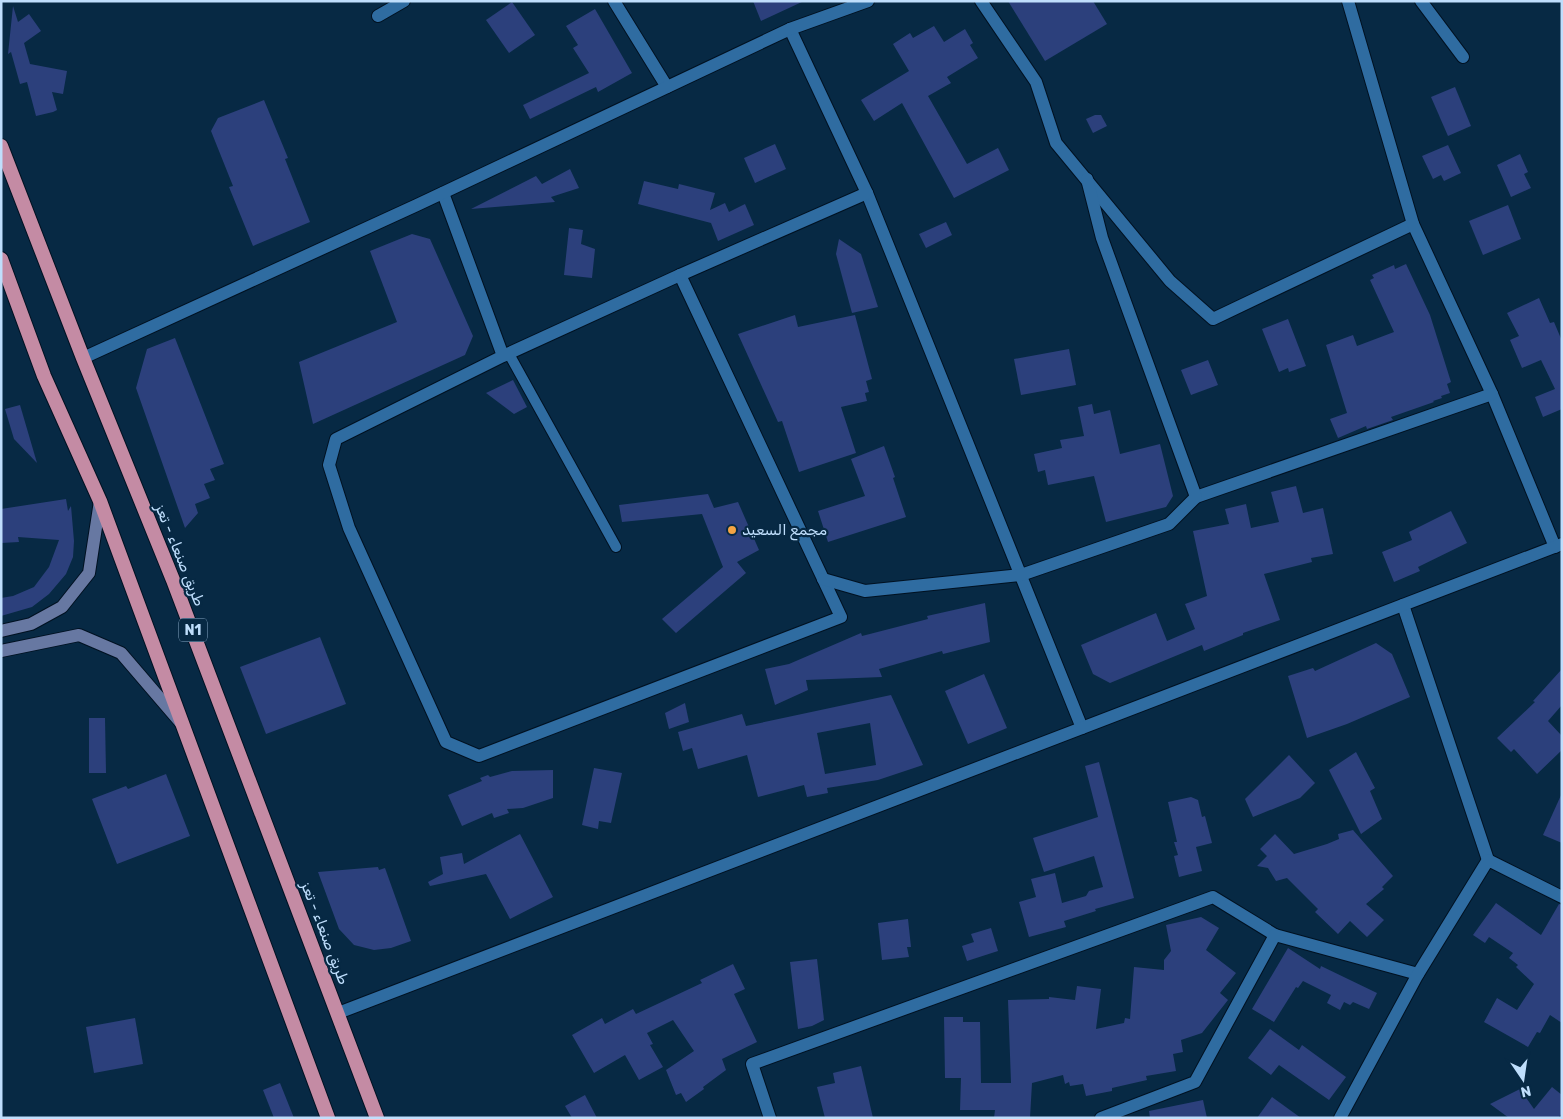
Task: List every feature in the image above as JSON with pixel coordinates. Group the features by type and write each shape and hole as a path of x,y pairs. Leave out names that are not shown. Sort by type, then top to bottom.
{"highway":[{"name":"طريق صنعاء - تعز","path":"1,146 83,358 173,580 377,1118"},
{"path":"1,259 44,376 100,501 328,1118"}],"main road":[{"path":"1,631 31,624 62,607 89,573 100,501"},
{"path":"1,651 79,634 122,653 184,728"}],"street":[{"path":"378,16 404,1"},
{"path":"614,1 667,87"},
{"path":"83,358 444,193 790,29 868,1"},
{"path":"981,1 1036,82 1056,143 1170,281 1213,319 1413,224"},
{"path":"338,1013 1559,546 1492,394 1413,224 1348,1"},
{"path":"1421,1 1463,57"},
{"path":"790,29 866,193 1022,575 1082,728"},
{"path":"1087,179 1102,238 1196,497"},
{"path":"444,193 506,355"},
{"path":"680,276 841,616 479,756 446,742 349,528 329,465 336,438 506,355 680,276 866,193"},
{"path":"823,579 865,591 1022,575 1169,524 1196,497 1492,394"},
{"path":"1403,605 1488,860 1562,897"},
{"path":"1340,1118 1418,974 1488,860"},
{"path":"770,1118 752,1064 1213,897 1275,936 1418,974"},
{"path":"1102,1118 1195,1082 1275,936"}],"lane":[{"path":"506,355 616,547"},
{"path":"320,1118 322,1101"}],"building":[{"path":"753,1 804,1 761,21"},
{"path":"1008,1 1093,1 1107,24 1045,61"},
{"path":"512,2 535,35 509,53 486,20"},
{"path":"13,6 18,22 29,14 41,31 24,43 30,64 67,71 63,94 52,92 57,110 53,112 36,116 27,82 20,84 11,52 8,54"},
{"path":"595,9 632,73 598,92 596,87 530,119 523,105 589,73 573,48 578,45 566,26"},
{"path":"934,26 944,42 965,29 973,43 970,45 978,58 947,77 951,83 928,96 967,164 998,148 1009,170 954,198 902,103 874,121 861,100 909,71 893,44 910,33 913,38"},
{"path":"1455,87 1471,126 1448,136 1431,97"},
{"path":"264,100 288,158 285,159 310,222 253,246 229,187 233,186 211,131 218,118"},
{"path":"1095,115 1101,115 1107,126 1093,133 1086,119"},
{"path":"775,144 786,169 755,183 744,158"},
{"path":"1448,145 1461,173 1444,181 1441,175 1433,179 1422,156"},
{"path":"1520,154 1528,172 1524,174 1531,188 1511,197 1497,165"},
{"path":"570,169 579,188 551,197 555,202 471,209 536,176 542,184"},
{"path":"644,181 678,189 679,184 715,193 710,210 725,203 729,212 745,204 754,225 718,241 711,223 638,204"},
{"path":"1508,205 1521,239 1483,255 1469,221"},
{"path":"946,222 952,235 926,248 919,234"},
{"path":"569,228 583,230 581,244 595,249 592,278 564,275"},
{"path":"412,234 430,239 473,336 465,355 313,424 299,362 397,322 370,251"},
{"path":"839,239 861,254 878,307 852,313 836,254"},
{"path":"1406,264 1430,315 1451,382 1447,384 1450,393 1441,396 1442,398 1434,402 1391,417 1393,420 1367,429 1366,426 1338,438 1330,419 1347,413 1326,345 1353,335 1357,346 1394,332 1370,280 1374,278 1372,275 1394,265 1395,269"},
{"path":"1539,298 1550,323 1554,322 1562,341 1562,409 1543,417 1535,397 1555,389 1541,360 1522,368 1510,340 1519,336 1507,313"},
{"path":"795,315 798,327 855,315 872,379 866,381 869,392 865,393 867,401 841,407 856,453 799,472 782,421 778,422 738,334"},
{"path":"1288,319 1306,366 1289,372 1288,368 1279,372 1262,329"},
{"path":"175,338 224,464 210,469 215,480 204,484 210,498 195,504 198,513 185,528 136,388 147,349"},
{"path":"1069,349 1076,385 1021,395 1014,359"},
{"path":"1208,360 1218,385 1191,395 1181,370"},
{"path":"513,380 527,407 514,414 486,393"},
{"path":"1092,404 1094,414 1110,410 1120,454 1160,444 1173,496 1166,507 1106,522 1094,476 1048,485 1045,470 1038,472 1034,454 1062,448 1060,440 1084,436 1078,407"},
{"path":"20,405 37,463 14,439 5,409"},
{"path":"884,446 906,517 828,542 818,511 865,496 851,459"},
{"path":"1296,486 1303,513 1323,508 1333,554 1311,558 1312,562 1264,574 1280,620 1243,633 1243,635 1204,651 1202,645 1110,683 1093,674 1081,645 1156,613 1167,641 1195,629 1185,604 1207,596 1193,531 1229,524 1225,509 1246,504 1251,528 1279,522 1271,492"},
{"path":"708,494 714,508 738,502 759,550 737,562 746,573 676,633 662,619 723,567 702,514 622,522 619,505"},
{"path":"66,499 68,511 71,506 74,541 73,557 66,574 49,594 32,607 1,616 1,598 13,596 34,587 49,567 59,540 18,537 19,542 1,543 1,509"},
{"path":"1451,511 1467,543 1418,567 1420,571 1394,582 1382,552 1412,540 1409,532"},
{"path":"985,603 990,642 943,654 942,651 879,669 882,677 806,680 808,690 775,705 765,669 789,664 861,633 862,636 928,619 927,616"},
{"path":"320,637 346,704 266,734 240,667"},
{"path":"1376,643 1392,654 1410,697 1347,724 1307,738 1288,676 1313,668 1315,671"},
{"path":"1562,669 1562,705 1548,721 1562,736 1562,750 1537,774 1514,749 1511,752 1497,738 1535,702 1533,701"},
{"path":"984,674 1007,728 968,744 945,691"},
{"path":"891,695 923,765 878,780 827,788 828,793 807,797 804,785 758,797 747,755 698,769 692,748 683,751 678,732 742,714 746,726","holes":["870,723 876,765 825,774 817,733"]},
{"path":"685,703 689,722 669,729 665,713"},
{"path":"89,718 105,718 106,773 89,773"},
{"path":"1356,752 1375,788 1370,791 1382,819 1361,834 1329,770"},
{"path":"1289,755 1315,783 1300,798 1253,817 1245,799"},
{"path":"1099,762 1134,898 1095,909 1096,911 1064,921 1066,927 1029,937 1019,902 1036,897 1031,879 1055,873 1062,903 1086,896 1089,891 1103,887 1094,856 1044,872 1033,838 1098,817 1085,766"},
{"path":"594,768 622,773 611,823 599,821 598,829 582,825"},
{"path":"553,770 553,798 523,808 507,809 509,813 494,818 492,813 462,826 448,795 482,781 480,778 488,775 490,777 512,771"},
{"path":"166,774 190,836 117,864 92,799 126,786 128,789"},
{"path":"1562,793 1562,843 1543,835"},
{"path":"1191,797 1198,800 1202,817 1205,816 1212,843 1196,847 1202,871 1179,877 1174,856 1178,855 1174,842 1177,842 1168,802"},
{"path":"1353,830 1393,876 1382,887 1384,889 1366,904 1384,920 1367,937 1350,921 1338,934 1315,912 1318,909 1287,878 1276,881 1268,868 1257,866 1267,856 1260,849 1275,834 1294,854 1327,844 1339,839 1338,834"},
{"path":"520,834 553,897 510,919 486,874 430,886 428,882 443,874 440,857 462,853 464,864"},
{"path":"378,867 379,870 385,868 411,941 391,948 374,950 354,945 339,929 318,872"},
{"path":"1496,903 1541,935 1559,904 1562,905 1562,1023 1550,1015 1540,1033 1537,1032 1528,1047 1484,1022 1497,998 1517,1010 1534,984 1516,967 1518,965 1509,958 1513,953 1489,937 1485,943 1473,935"},
{"path":"1201,917 1219,928 1206,950 1236,973 1220,993 1228,1000 1202,1033 1181,1040 1183,1052 1173,1054 1176,1071 1146,1076 1147,1080 1112,1088 1112,1091 1086,1096 1083,1084 1070,1086 1069,1082 1065,1084 1063,1075 1032,1083 1030,1118 994,1118 995,1110 960,1110 961,1078 945,1078 944,1017 963,1017 963,1022 980,1022 981,1083 1011,1083 1008,1000 1049,999 1049,997 1075,1000 1077,986 1101,989 1096,1029 1124,1023 1125,1018 1130,1019 1134,967 1164,970 1164,960 1171,951 1166,925"},
{"path":"908,919 911,947 907,947 909,957 882,960 878,923"},
{"path":"991,928 998,951 967,961 962,946 974,942 971,934"},
{"path":"1288,948 1320,969 1321,966 1377,993 1369,1009 1353,1002 1350,1005 1344,1002 1340,1010 1327,1003 1331,995 1303,981 1298,988 1296,987 1274,1022 1252,1009"},
{"path":"817,959 824,1020 812,1026 798,1029 790,962"},
{"path":"733,964 745,989 734,994 757,1042 722,1059 726,1070 703,1087 704,1089 686,1102 681,1093 676,1095 666,1070 694,1051 673,1020 647,1033 653,1044 650,1045 663,1067 639,1080 625,1055 594,1073 572,1035 602,1018 605,1024 633,1009 636,1014 702,983 700,980"},
{"path":"135,1018 143,1064 94,1073 86,1027"},
{"path":"1270,1029 1299,1050 1302,1045 1346,1077 1329,1100 1279,1065 1271,1075 1248,1058"},
{"path":"861,1066 873,1118 825,1118 817,1087 835,1083 833,1073"},
{"path":"280,1083 294,1118 274,1118 263,1090"},
{"path":"1552,1087 1562,1095 1562,1113 1558,1118 1509,1118 1490,1104 1520,1089 1534,1109"},
{"path":"585,1095 597,1118 572,1118 565,1106"},
{"path":"1272,1097 1301,1118 1257,1118"},
{"path":"1203,1100 1207,1118 1150,1118 1149,1111"}],"place":[{"name":"مجمع السعيد","path":"732,530"}]}
